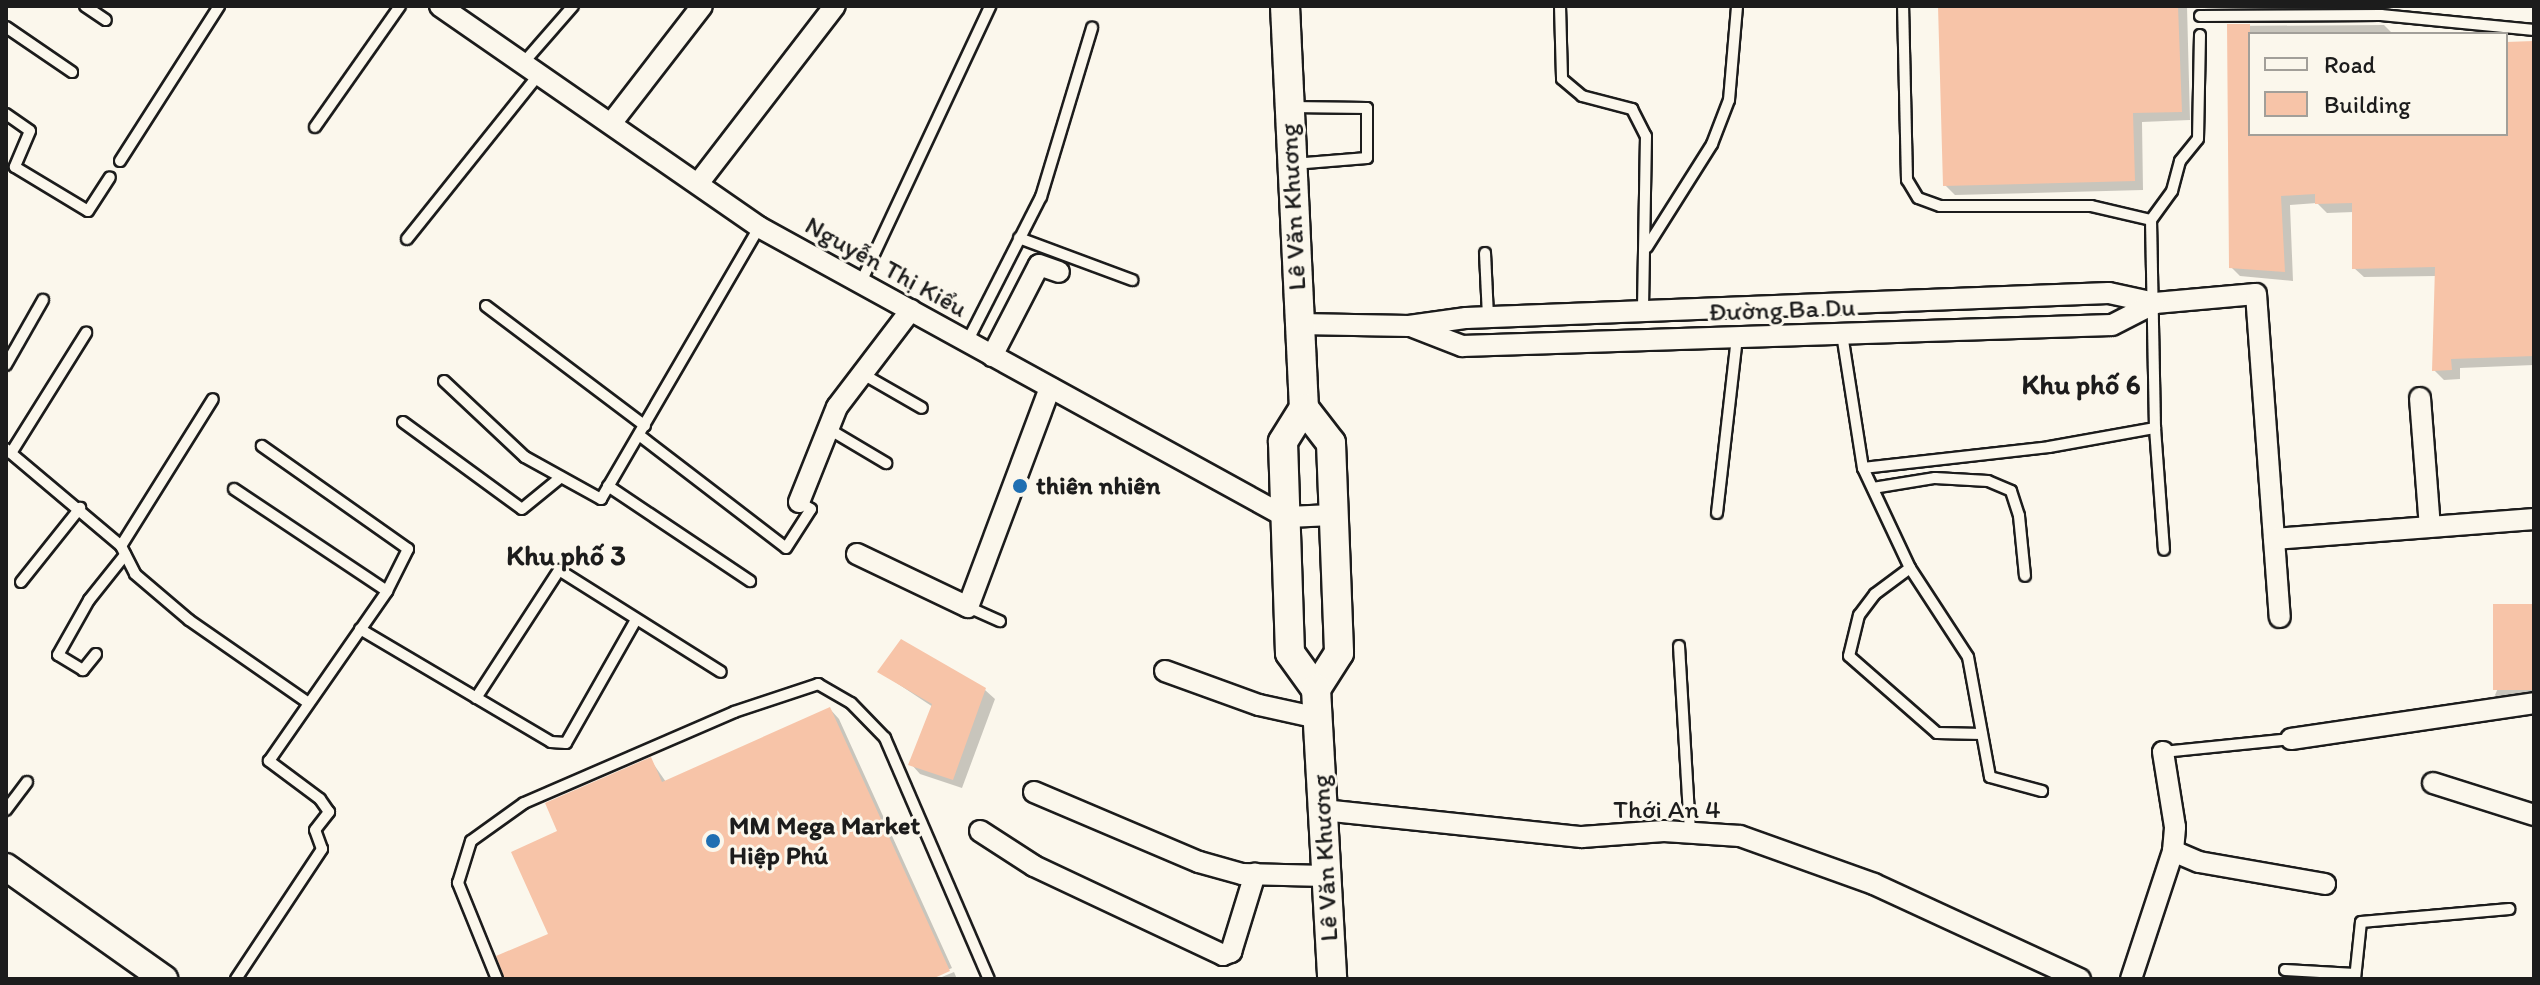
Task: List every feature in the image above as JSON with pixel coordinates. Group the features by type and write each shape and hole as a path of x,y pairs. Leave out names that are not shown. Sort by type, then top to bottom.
{"main road":[{"name":"Lê Văn Khương","path":"1285,6 1304,408"},
{"path":"1304,408 1331,443 1334,515 1339,653 1316,689 1290,653 1283,442 1304,408"},
{"name":"Lê Văn Khương","path":"1316,689 1332,979"}],"street":[{"name":"Nguyễn Thị Kiểu","path":"440,6 700,181 759,227 1286,517"},
{"path":"613,121 702,6"},
{"path":"700,181 835,6"},
{"path":"992,356 1039,265 1059,272"},
{"name":"Đường Ba Du","path":"1299,324 1409,326 1488,317 2109,293 2155,303 2256,294 2274,539"},
{"name":"Đường Ba Du","path":"1409,326 1462,346 2112,325 2155,303"},
{"path":"1833,305 1842,334"},
{"path":"799,502 826,427 861,373 911,310"},
{"path":"857,554 968,607 1050,388"},
{"path":"2420,398 2430,527"},
{"path":"1286,517 1334,515"},
{"path":"2280,617 2274,539 2534,519"},
{"path":"1165,671 1259,705 1318,718"},
{"path":"2291,739 2534,703"},
{"path":"2131,979 2173,851 2175,827 2163,752"},
{"path":"2433,783 2534,815"},
{"path":"1034,792 1199,862 1255,874 1326,876"},
{"name":"Thới An 4","path":"1323,810 1582,837 1690,833 1740,836 1785,850 1899,895 2080,979"},
{"path":"980,831 1034,866 1223,955 1231,952 1255,874"},
{"path":"2173,851 2199,862 2325,884"},
{"path":"6,867 164,979"}],"lane":[{"path":"85,6 106,20"},
{"path":"120,161 219,6"},
{"path":"315,127 400,6"},
{"path":"407,239 573,6"},
{"path":"861,282 990,6"},
{"path":"1560,6 1562,79 1582,96 1632,109 1646,136 1643,311"},
{"path":"1646,249 1712,144 1729,100 1737,6"},
{"path":"1903,6 1907,180 1918,198 1940,206 2091,206 2151,220"},
{"path":"2164,550 2155,428 2155,303 2151,220 2172,191 2180,161 2198,139 2200,20 2381,15 2534,30"},
{"path":"6,27 72,72"},
{"path":"967,342 1041,197 1092,28"},
{"path":"1289,107 1367,108 1367,158 1292,165"},
{"path":"6,114 30,131 15,167 6,177"},
{"path":"15,167 88,211 110,177"},
{"path":"444,381 525,457 601,499 759,227"},
{"path":"1019,238 1132,280"},
{"path":"1485,253 1488,317"},
{"path":"6,365 43,300"},
{"path":"486,306 786,548 811,509 799,502"},
{"path":"86,333 8,451 80,508 123,551 135,574 189,620 307,702"},
{"path":"1842,334 1863,468 1910,568 1968,657 1990,777 2042,791"},
{"path":"1717,513 1737,337"},
{"path":"861,373 922,408"},
{"path":"96,654 83,670 58,655 213,399"},
{"path":"403,422 522,509 561,477"},
{"path":"826,427 886,463"},
{"path":"1863,468 2049,447 2155,428"},
{"path":"236,979 322,849 315,830 329,812 320,799 269,761 307,702 387,591 408,549 262,446"},
{"path":"1873,488 1935,478 1988,481 2011,491 2019,516 2025,576"},
{"path":"608,486 750,581"},
{"path":"234,489 387,591"},
{"path":"21,582 80,508"},
{"path":"1910,568 1875,594 1859,615 1849,656 1937,733 1982,734"},
{"path":"476,698 559,570 721,672"},
{"path":"968,607 1000,621"},
{"path":"360,629 551,742 566,743 636,620"},
{"path":"1679,646 1690,833"},
{"path":"497,979 458,883 471,841 524,803 734,712 818,684 851,703 885,738 989,979"},
{"path":"2163,752 2291,739"},
{"path":"6,810 27,782"},
{"path":"2285,970 2355,976 2361,922 2509,909"}],"building":[{"path":"1938,6 2178,6 2182,112 2133,113 2135,181 1943,186"},
{"path":"2227,24 2250,24 2248,136 2508,136 2508,42 2534,41 2534,356 2451,359 2452,370 2432,371 2435,267 2352,269 2352,203 2315,204 2315,194 2281,196 2285,272 2229,268"},
{"path":"2493,604 2534,604 2534,690 2493,690"},
{"path":"901,639 986,688 953,780 908,765 932,704 877,672"},
{"name":"MM Mega Market Hiệp Phú","path":"830,707 950,971 932,979 505,979 496,956 548,934 511,852 557,831 545,803 651,757 662,782"}],"place":[{"name":"thiên nhiên","path":"1020,486"},
{"name":"MM Mega Market Hiệp Phú","path":"713,841"}],"district":[{"name":"Khu phố 6","path":"2081,384"},
{"name":"Khu phố 3","path":"566,555"}]}
